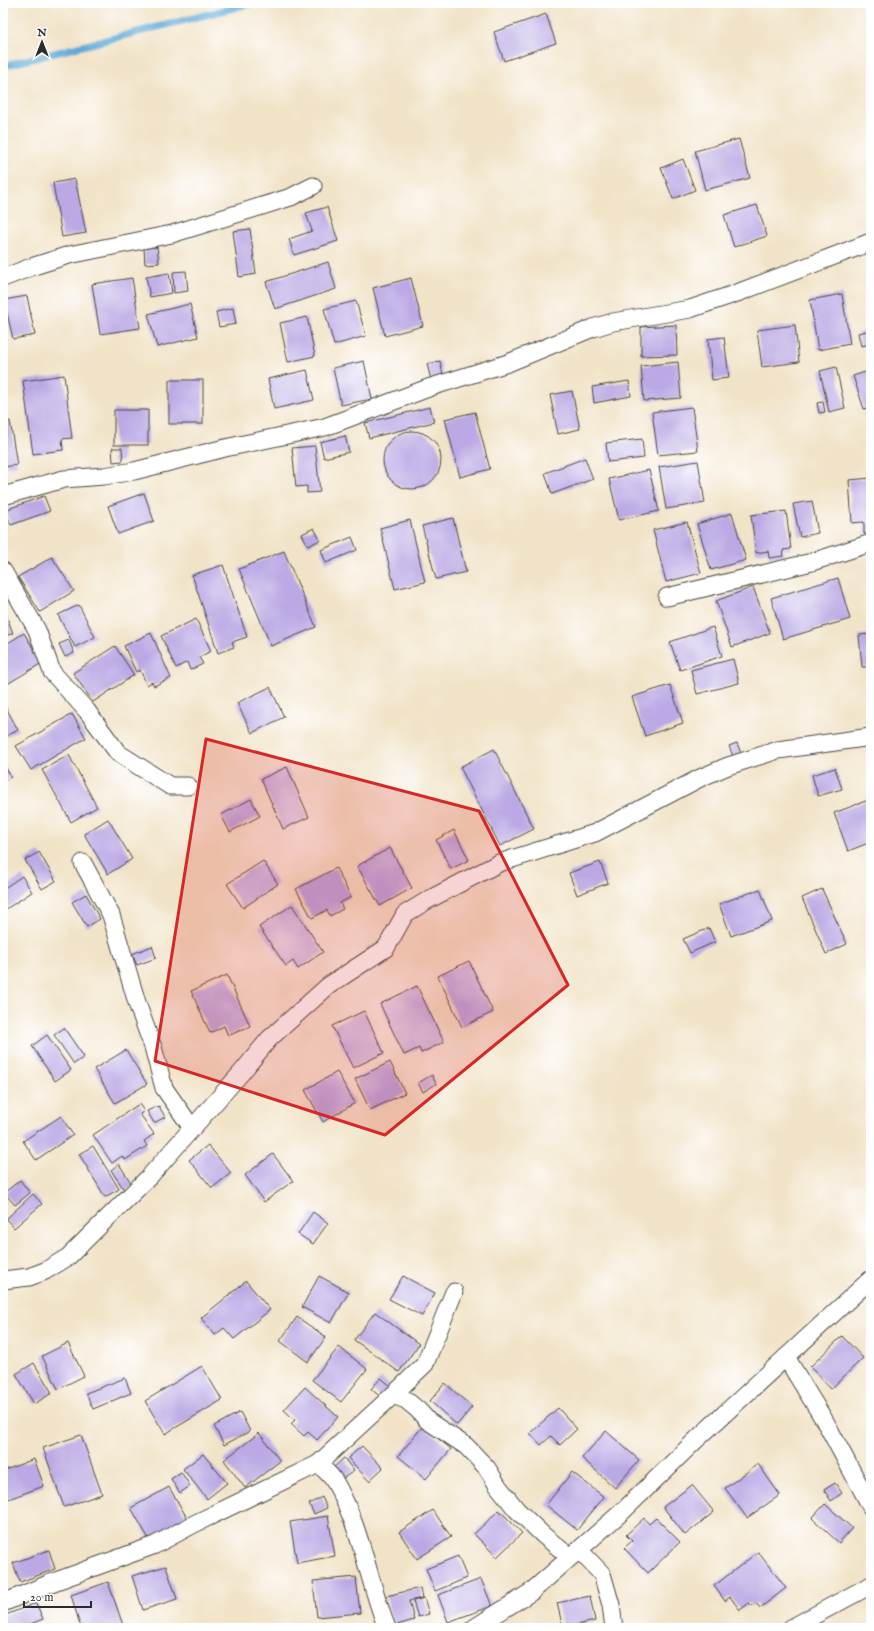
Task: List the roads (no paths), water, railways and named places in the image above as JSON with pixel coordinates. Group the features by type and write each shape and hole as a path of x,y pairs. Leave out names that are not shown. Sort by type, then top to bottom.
{"street":[{"path":"3,278 31,266 69,255 172,234 291,197 313,186"},
{"path":"3,496 64,478 104,476 134,471 225,448 325,427 430,387 508,363 593,328 613,322 690,309 737,293 871,242"},
{"path":"667,597 812,562 871,543"},
{"path":"3,571 37,630 52,672 87,711 118,753 170,786 188,786"},
{"path":"3,1280 29,1277 45,1271 68,1257 149,1177 268,1039 328,986 386,948 405,914 428,900 499,863 595,833 700,778 728,766 778,750 871,737"},
{"path":"83,863 111,915 138,1006 153,1047 164,1088 192,1128"},
{"path":"474,1628 531,1592 624,1510 697,1439 871,1279"},
{"path":"3,1603 48,1584 155,1545 194,1524 318,1464 425,1364 454,1292"},
{"path":"786,1357 826,1424 871,1507"},
{"path":"393,1395 406,1400 428,1421 466,1446 487,1468 498,1486 516,1509 543,1535 575,1553 602,1574 611,1605 614,1628"},
{"path":"318,1464 334,1480 352,1516 387,1628"},
{"path":"791,1628 871,1585"}],"waterway":[{"path":"3,66 253,3"}]}
